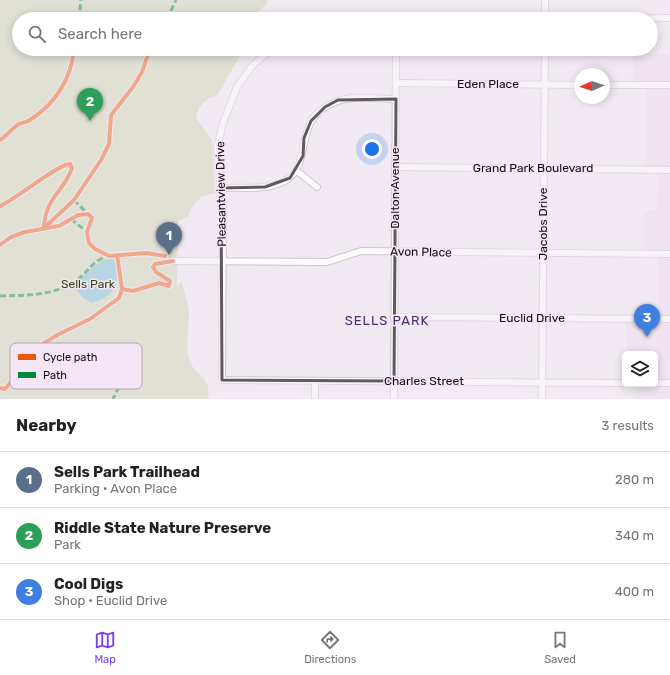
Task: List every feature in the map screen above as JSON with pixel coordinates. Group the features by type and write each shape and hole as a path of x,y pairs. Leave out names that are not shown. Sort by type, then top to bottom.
{"street":[{"path":"544,0 545,12"},
{"path":"658,18 670,18"},
{"name":"Pleasantview Drive","path":"222,380 223,210 217,148 231,98 252,66 263,56"},
{"name":"Dalton Avenue","path":"394,399 396,56"},
{"name":"Jacobs Drive","path":"542,399 544,56"},
{"name":"Eden Place","path":"396,83 574,85"},
{"path":"610,85 670,85"},
{"path":"221,188 266,187 275,185 290,178 297,171 303,156 307,129 311,120 325,107 338,100 396,99"},
{"name":"Grand Park Boulevard","path":"395,167 670,170"},
{"path":"297,171 317,187"},
{"name":"Avon Place","path":"173,261 327,262 361,251 670,254"},
{"name":"Euclid Drive","path":"394,317 670,319"},
{"name":"Charles Street","path":"222,380 622,383"},
{"path":"315,381 315,399"},
{"path":"658,383 670,383"}],"highlighted area":[{"path":"396,99 394,381 222,380 221,188 265,187 290,178 303,156 304,138 311,121 325,107 338,100"}],"shaded area":[{"path":"658,54 670,54 670,399 636,399 636,387 658,387 658,351 627,351 626,318 658,318 658,251 644,251 644,211 657,210 658,170 645,169 647,85 633,85 633,56 658,56"}],"green space":[{"name":"Sells Park","path":"0,0 267,0 267,4 257,12 12,12 12,56 240,56 218,94 208,99 199,107 196,118 212,140 215,193 197,200 188,217 178,221 177,285 182,282 188,307 189,315 187,342 189,359 191,365 205,380 209,391 208,399 0,399"}],"water":[{"path":"114,258 117,281 112,291 101,300 92,303 86,300 78,292 78,282 102,261"}],"marked path":[{"path":"80,12 81,0"},
{"path":"170,12 176,0"},
{"path":"74,200 88,214"},
{"path":"71,219 87,232"},
{"path":"0,296 27,295 61,289 75,282 92,265 102,258 109,256"},
{"path":"113,399 119,389"}],"cycle path":[{"path":"0,140 20,123 29,121 55,98 66,80 73,56"},
{"path":"44,228 74,200 101,160 109,144 111,115 133,87 142,72 148,56"},
{"path":"0,206 57,169 70,164 72,168 69,176 51,202 45,218 44,228"},
{"path":"0,245 11,237 25,232 59,226 78,215 88,214 92,218 87,232 89,243 95,249 109,256 146,253 165,256"},
{"path":"44,343 90,319 119,298 122,289 117,255"},
{"path":"122,289 133,291 159,283 169,286 170,281 156,272 153,267 155,264 173,261"},
{"path":"0,388 5,389 10,383"}],"place":[{"name":"Riddle State Nature Preserve","path":"90,121"},
{"name":"Sells Park Trailhead","path":"169,255"},
{"name":"Cool Digs","path":"647,337"}],"district":[{"name":"SELLS PARK","path":"387,320"}]}
